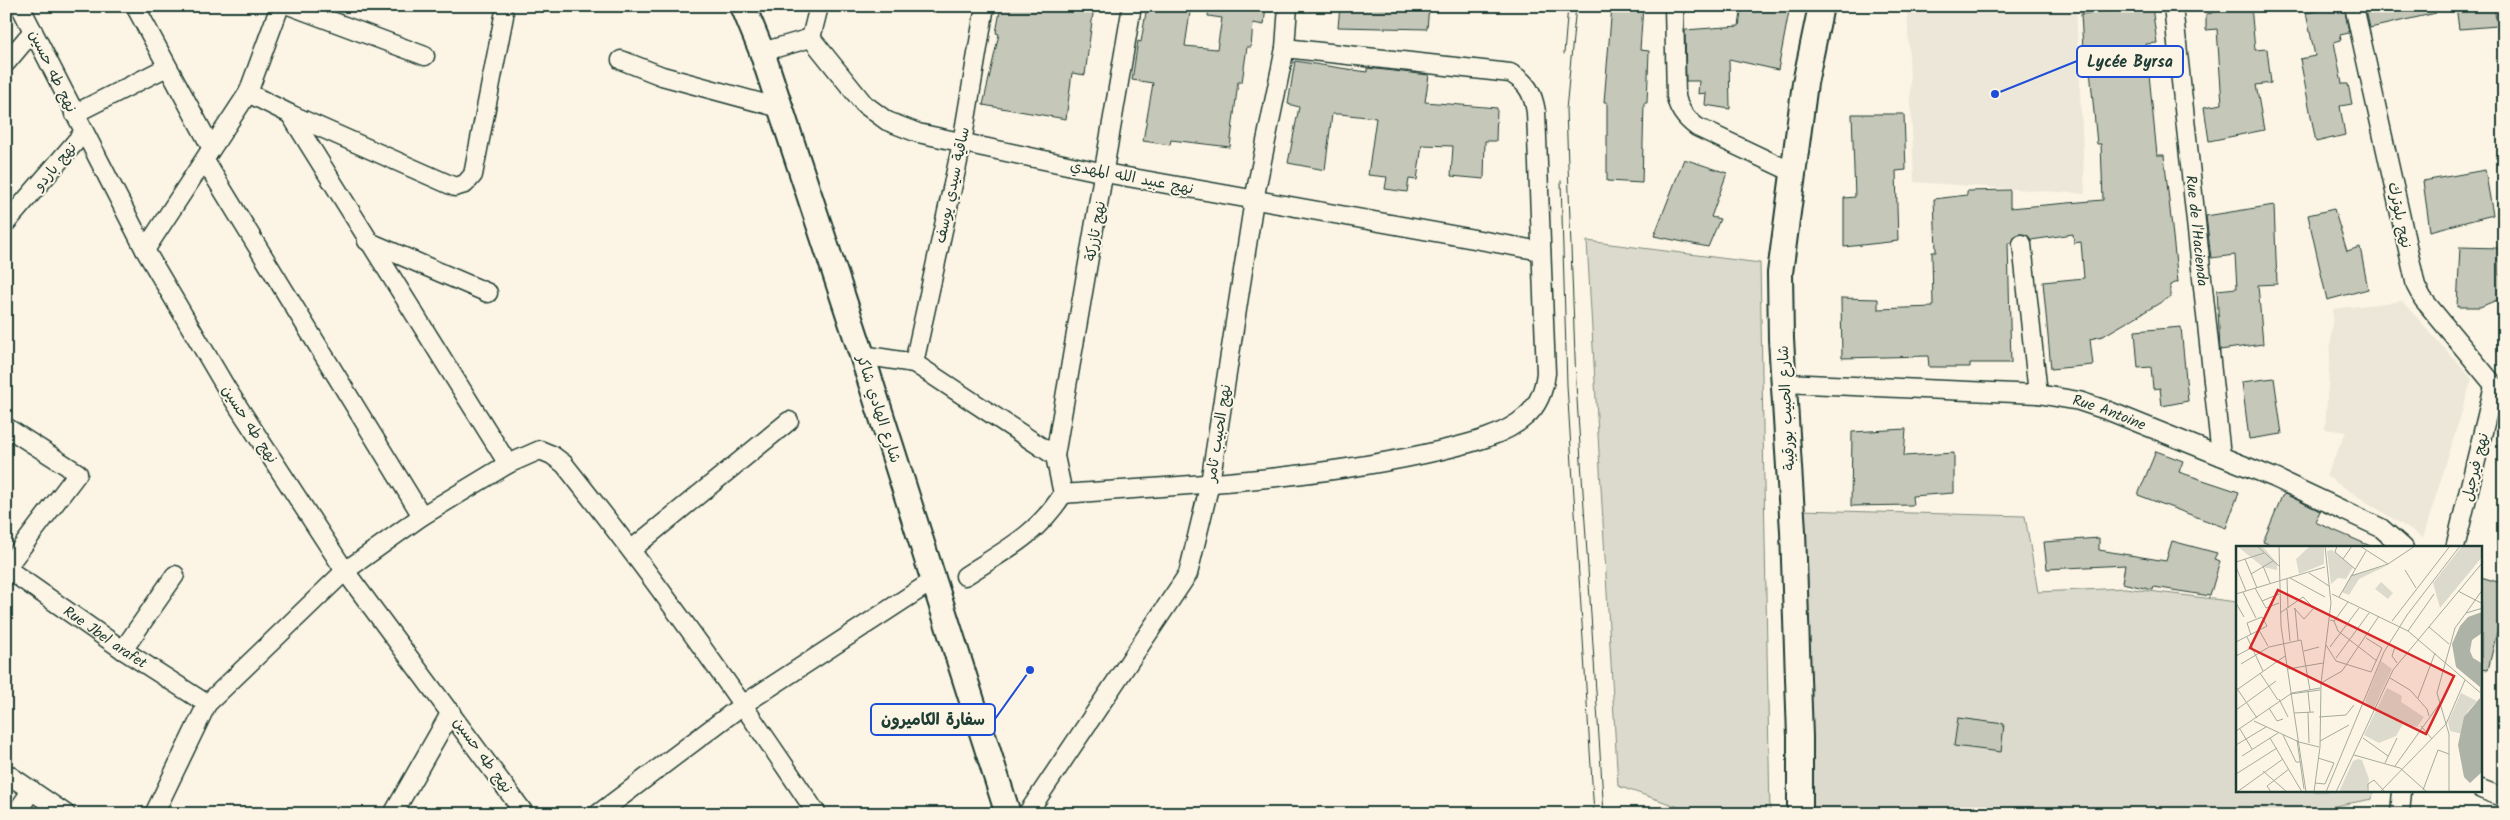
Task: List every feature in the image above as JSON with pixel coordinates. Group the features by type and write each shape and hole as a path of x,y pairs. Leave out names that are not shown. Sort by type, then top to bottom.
{"street":[{"name":"نهج طه حسين","path":"20,6 145,250 228,392 346,570 525,814"},
{"path":"135,6 167,67 208,154 422,516"},
{"path":"145,250 248,93 280,6"},
{"path":"291,6 425,56"},
{"name":"شارع الهادي شاكر","path":"743,6 762,52 862,355 1008,814"},
{"path":"762,52 811,38 820,6"},
{"name":"ساقية سيدي يوسف","path":"914,364 962,143 985,6"},
{"name":"نهج تازركة","path":"1055,456 1105,174 1132,6"},
{"name":"نهج الحبيب ثامر","path":"1027,814 1188,574 1210,483 1254,200 1285,48 1288,6"},
{"path":"1674,6 1676,96 1677,103 1687,119 1697,127 1792,172"},
{"name":"شارع الحبيب بورقيبة","path":"1800,814 1800,737 1794,570 1780,273 1805,83 1821,6"},
{"name":"Rue de l'Hacienda","path":"2174,6 2221,456"},
{"name":"نهج بلوترك","path":"2354,6 2416,286 2423,299 2499,391"},
{"path":"248,93 290,114 455,187 465,184 473,175 504,16"},
{"path":"6,63 33,31"},
{"name":"نهج عبيد الله المهدي","path":"811,38 864,104 887,121 918,133 1105,174 1541,251"},
{"path":"1063,494 1210,483 1399,460 1473,443 1515,424 1532,410 1541,396 1546,373 1536,112 1531,92 1521,78 1510,73 1285,48"},
{"path":"621,60 662,76 780,108"},
{"path":"74,114 167,67"},
{"path":"290,114 367,241 508,464"},
{"name":"نهج باردو","path":"6,223 84,132"},
{"path":"367,241 488,293"},
{"path":"2022,244 2038,394"},
{"path":"862,355 914,364 1055,456 1063,494 1049,516 1032,532 965,576"},
{"name":"Rue Antoine","path":"1784,384 2038,394 2079,401 2109,411 2275,478 2381,528 2402,546"},
{"name":"نهج فيرجيل","path":"2456,546 2499,391"},
{"path":"632,549 789,421"},
{"path":"6,427 78,473 6,568"},
{"path":"154,814 208,704 346,570 422,516 508,464 540,450 552,455 564,464 632,549 744,704 817,814"},
{"name":"Rue Jbel arafet","path":"6,568 124,650 208,704"},
{"path":"124,650 175,575"},
{"path":"598,814 744,704 934,580"},
{"path":"393,814 451,712"},
{"path":"6,773 66,814"},
{"path":"2482,789 2504,798"},
{"path":"15,814 32,790"},
{"path":"2400,814 2402,792"}],"shaded area":[{"path":"1907,6 2076,6 2085,194 1914,182"},
{"path":"1587,241 1760,263 1770,814 1699,814 1618,786"},
{"path":"2402,301 2472,379 2423,538 2326,476 2346,432 2325,429 2333,309"},
{"path":"1800,510 2025,516 2038,592 2125,588 2236,602 2236,792 2373,792 2372,799 2292,814 1802,814"}],"building":[{"path":"1001,6 1094,6 1085,75 1072,73 1066,119 983,105 999,34 996,33"},
{"path":"1147,6 1191,6 1185,46 1217,49 1222,18 1208,16 1209,6 1266,6 1264,25 1253,23 1251,47 1247,47 1242,82 1238,82 1230,147 1171,140 1170,145 1143,141 1153,83 1132,80 1138,41 1141,42"},
{"path":"1340,6 1407,10 1407,6 1429,6 1427,29 1338,27"},
{"path":"1612,6 1643,6 1640,50 1649,51 1647,103 1644,103 1642,183 1607,181 1607,102 1604,102"},
{"path":"1742,6 1790,6 1778,70 1729,59 1730,109 1705,105 1706,93 1698,94 1699,81 1686,81 1685,30 1739,26"},
{"path":"2211,6 2251,6 2255,50 2267,49 2271,83 2256,85 2264,130 2209,141 2204,107 2222,104 2217,29 2206,30 2206,14 2212,13"},
{"path":"2344,6 2349,33 2340,35 2341,40 2334,42 2342,84 2348,84 2352,104 2340,106 2345,135 2316,142 2300,59 2315,56 2306,13"},
{"path":"2365,6 2435,6 2436,13 2370,28"},
{"path":"2456,6 2494,6 2497,26 2459,29"},
{"path":"2152,7 2157,43 2146,44 2157,155 2164,155 2178,282 2170,285 2170,297 2103,336 2090,339 2093,365 2051,369 2043,282 2084,278 2081,242 2074,243 2073,234 2031,240 2027,235 2020,234 2015,236 2012,243 2008,243 2011,363 1970,363 1970,367 1929,367 1928,356 1842,358 1841,298 1878,299 1878,309 1933,307 1932,252 1936,252 1934,199 1967,195 1967,191 2010,190 2010,208 2103,200 2101,144 2097,144 2088,49 2083,49 2081,14"},
{"path":"1295,61 1367,72 1367,68 1429,75 1425,102 1497,108 1496,141 1485,141 1484,179 1451,176 1453,146 1422,145 1417,180 1409,179 1407,192 1385,189 1387,177 1368,175 1376,118 1340,114 1332,114 1325,170 1288,163 1299,107 1288,104"},
{"path":"1852,114 1904,114 1906,170 1896,171 1898,241 1844,247 1844,198 1855,197"},
{"path":"1684,159 1727,173 1711,217 1720,219 1708,247 1654,236"},
{"path":"2485,170 2493,215 2430,231 2423,181"},
{"path":"2274,205 2277,284 2258,285 2263,344 2220,350 2217,290 2237,288 2235,255 2211,258 2206,216"},
{"path":"2334,209 2347,251 2360,247 2368,289 2327,300 2308,215"},
{"path":"2460,247 2499,248 2499,275 2504,275 2504,297 2480,307 2457,307"},
{"path":"2181,327 2188,401 2162,406 2160,388 2153,389 2151,367 2138,368 2135,331"},
{"path":"2274,378 2282,434 2249,439 2242,382"},
{"path":"1906,429 1904,456 1954,453 1954,493 1912,496 1913,505 1851,506 1852,432"},
{"path":"2156,451 2183,461 2179,472 2239,492 2226,528 2138,495"},
{"path":"2285,494 2320,511 2315,522 2370,546 2274,546 2263,542 2282,496"},
{"path":"2099,538 2099,550 2166,561 2172,541 2217,553 2214,559 2220,561 2210,596 2154,587 2153,590 2122,583 2125,565 2047,569 2044,542"},
{"path":"2482,577 2504,584 2504,625 2499,623 2488,670 2482,669"},
{"path":"1958,718 2004,724 2001,752 1954,746"}],"tram line":[{"path":"1564,54 1568,6"},
{"path":"1576,6 1566,110 1576,384 1604,814"},
{"path":"1561,181 1567,385 1594,814"}],"place":[{"name":"Lycée Byrsa","path":"1995,94"},
{"name":"سفارة الكاميرون","path":"1030,670"}]}
